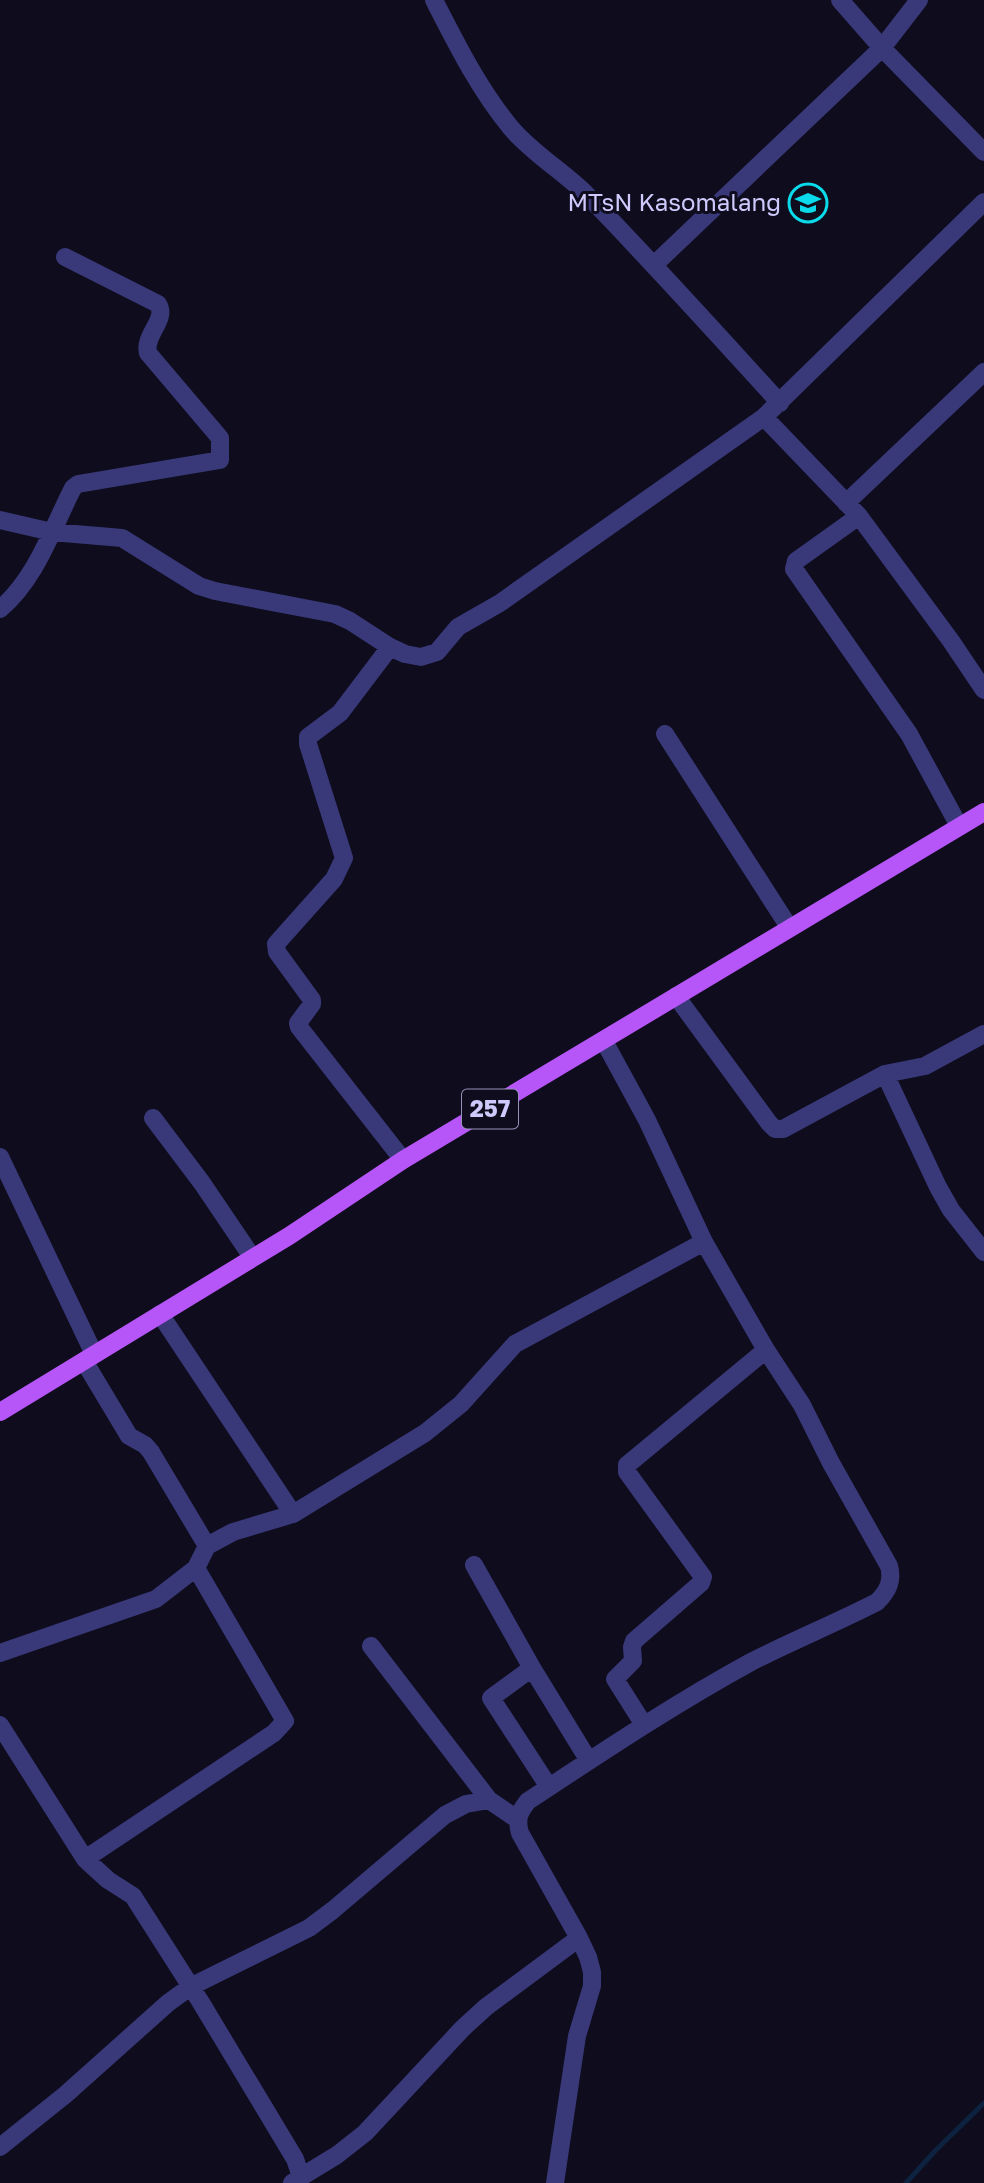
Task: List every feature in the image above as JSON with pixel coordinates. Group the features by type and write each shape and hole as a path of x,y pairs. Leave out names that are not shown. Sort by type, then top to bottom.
{"main road":[{"name":"257","path":"0,1412 289,1236 403,1160 984,812"}],"street":[{"path":"434,0 475,78 512,129 574,182 654,264 780,403"},
{"path":"840,0 882,48 984,152"},
{"path":"654,264 882,48 919,0"},
{"path":"0,520 52,532 122,538 200,586 335,614 405,654 421,656 437,652 458,627 500,604 764,417 984,202"},
{"path":"0,610 22,586 73,488 78,484 220,460 220,438 148,353 148,339 160,317 158,304 65,257"},
{"path":"846,503 984,372"},
{"path":"764,417 859,516 984,690"},
{"path":"859,516 796,561 794,569 909,734 960,825"},
{"path":"390,647 347,706 308,737 344,858 334,879 276,944 277,952 312,1000 298,1023 299,1027 403,1160"},
{"path":"665,734 789,927"},
{"path":"676,996 775,1129 783,1129 885,1074 925,1066 984,1034"},
{"path":"517,1819 528,1801 644,1725 753,1662 877,1602 885,1594 892,1577 889,1566 802,1405 766,1350 704,1242 647,1120 604,1041"},
{"path":"885,1074 937,1187 951,1210 984,1252"},
{"path":"153,1118 202,1183 252,1257"},
{"path":"0,1157 89,1357 129,1436 145,1445 151,1452 207,1546"},
{"path":"0,1653 149,1602 170,1590 196,1568 207,1546 233,1532 293,1514 442,1421 515,1344 704,1242"},
{"path":"160,1314 293,1514"},
{"path":"644,1725 615,1679 634,1661 634,1641 701,1583 703,1577 627,1472 627,1465 766,1350"},
{"path":"474,1565 589,1761"},
{"path":"85,1859 274,1733 285,1721 196,1568"},
{"path":"371,1646 489,1800 517,1819 524,1840 589,1957 593,1972 592,1986 577,2036 555,2183"},
{"path":"532,1668 491,1698 549,1787"},
{"path":"0,1725 85,1859 108,1880 133,1896 292,2154 296,2180 346,2149 365,2133 486,2007 579,1938"},
{"path":"0,2147 190,1987 309,1928 445,1815 466,1804 489,1800"}],"waterway":[{"path":"906,2183 984,2103"}],"place":[{"name":"MTsN Kasomalang","path":"808,203"}]}
